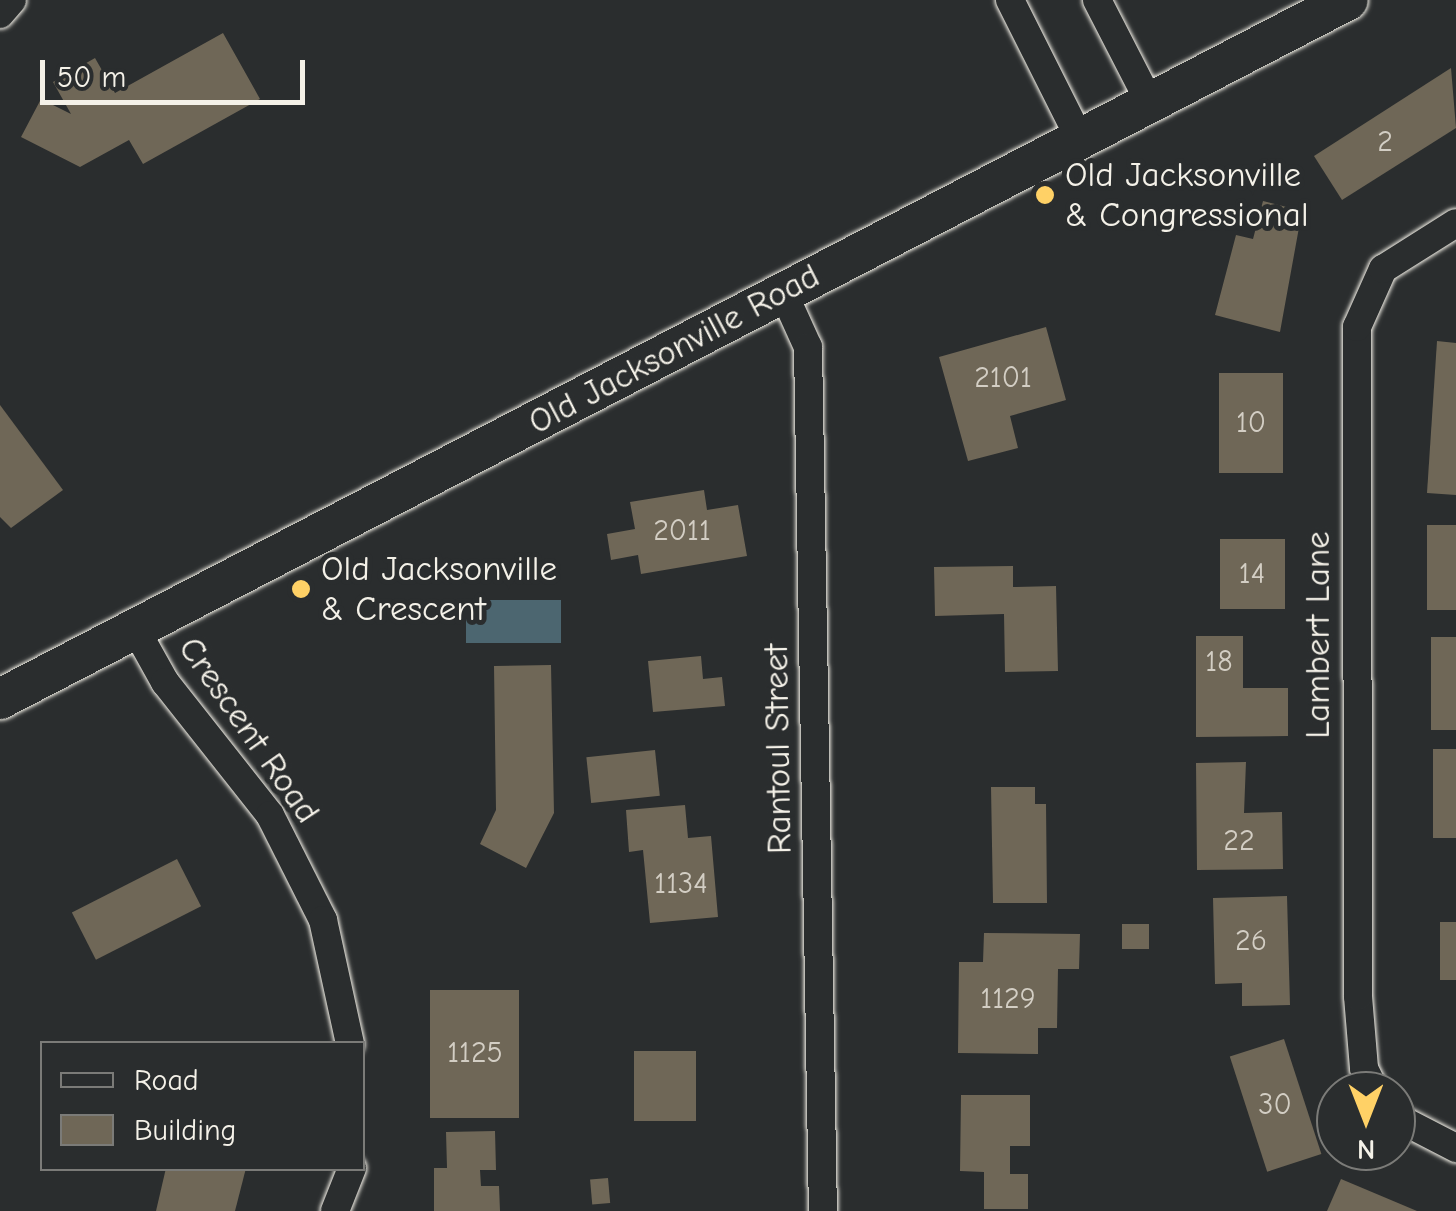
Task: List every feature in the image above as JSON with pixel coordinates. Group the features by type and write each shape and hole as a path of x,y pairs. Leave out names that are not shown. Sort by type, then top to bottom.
{"street":[{"path":"0,14 12,0"},
{"path":"1010,0 1079,137"},
{"path":"1097,0 1149,101"},
{"name":"Old Jacksonville Road","path":"0,699 1348,0"},
{"name":"Lambert Lane","path":"1365,1071 1358,996 1357,327 1382,269 1456,223"},
{"name":"Rantoul Street","path":"783,292 808,347 823,1211"},
{"name":"Crescent Road","path":"136,630 165,682 279,832 323,920 349,1041"},
{"path":"1416,1128 1456,1148"},
{"path":"336,1211 351,1171"}],"water":[{"path":"466,600 561,600 561,643 466,643"}],"building":[{"path":"223,33 260,99 143,164 129,140 80,167 21,137 41,99 71,114 53,82 95,58 115,93"},
{"path":"1451,68 1456,128 1342,200 1314,156"},
{"path":"1263,201 1302,211 1280,332 1215,315 1236,235 1253,239"},
{"path":"1046,327 1066,400 1010,416 1018,448 968,461 939,357"},
{"path":"1437,341 1456,343 1456,495 1427,493"},
{"path":"1219,373 1283,373 1283,473 1219,473"},
{"path":"0,405 63,490 11,528 0,517"},
{"path":"704,490 707,510 738,505 747,556 641,574 638,555 611,560 607,534 635,529 630,502"},
{"path":"1427,525 1456,525 1456,610 1427,610"},
{"path":"1220,539 1285,539 1285,609 1220,609"},
{"path":"1013,566 1013,587 1056,586 1058,671 1005,672 1004,614 935,616 934,567"},
{"path":"1196,636 1243,636 1243,688 1288,688 1288,736 1196,737"},
{"path":"1431,637 1456,637 1456,730 1431,730"},
{"path":"701,656 703,679 722,677 725,706 653,712 648,661"},
{"path":"551,665 554,813 526,868 480,844 496,810 494,666"},
{"path":"1433,749 1456,749 1456,838 1433,838"},
{"path":"655,750 660,796 591,803 586,757"},
{"path":"1246,762 1244,813 1282,812 1283,869 1197,870 1196,763"},
{"path":"991,787 1035,787 1035,804 1046,804 1047,903 993,903"},
{"path":"685,805 688,838 711,836 718,917 650,923 643,850 629,852 626,810"},
{"path":"177,859 201,906 96,960 72,913"},
{"path":"1287,896 1290,1005 1242,1006 1242,983 1215,984 1213,898"},
{"path":"1440,922 1456,922 1456,980 1440,980"},
{"path":"1122,924 1149,924 1149,949 1122,949"},
{"path":"984,933 1080,934 1079,969 1058,969 1057,1028 1038,1028 1038,1054 958,1053 959,962 983,962"},
{"path":"430,990 519,990 519,1118 430,1118"},
{"path":"1284,1039 1316,1137 1316,1156 1267,1172 1230,1057"},
{"path":"634,1051 696,1051 696,1121 634,1121"},
{"path":"961,1095 1030,1095 1030,1146 1010,1146 1010,1174 1028,1174 1028,1209 984,1209 984,1172 960,1171"},
{"path":"495,1131 496,1170 480,1170 481,1186 499,1186 500,1211 434,1211 434,1168 447,1168 446,1132"},
{"path":"165,1171 245,1171 235,1211 156,1211"},
{"path":"608,1178 610,1203 592,1204 590,1180"},
{"path":"1341,1179 1417,1211 1327,1211"}],"place":[{"name":"Old Jacksonville & Congressional","path":"1045,195"},
{"name":"Old Jacksonville & Crescent","path":"301,589"}]}
